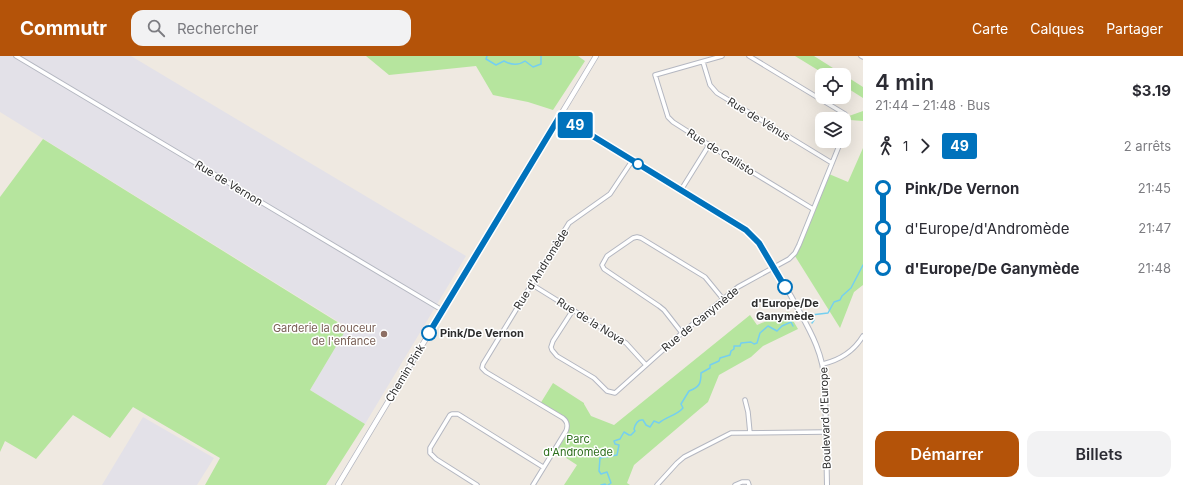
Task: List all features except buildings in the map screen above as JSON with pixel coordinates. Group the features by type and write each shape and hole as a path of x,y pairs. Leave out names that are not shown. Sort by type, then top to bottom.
{"main road":[{"name":"Chemin Pink","path":"338,485 596,56"}],"street":[{"name":"Rue de Vernon","path":"16,56 442,310"},
{"path":"703,62 722,56"},
{"path":"749,56 842,112"},
{"name":"Rue de Callisto","path":"703,62 655,75 667,114 670,119 709,145 813,208"},
{"name":"Rue de Vénus","path":"703,62 710,85 717,93 832,163"},
{"name":"Boulevard d'Europe","path":"560,116 746,230 759,243 816,342 823,364 826,384 827,485"},
{"path":"681,190 709,145"},
{"name":"Rue de Ganymède","path":"573,310 552,344 552,350 554,353 594,378 607,392 612,393 618,391 682,333 738,287 774,268 789,259 795,253 838,148"},
{"name":"Rue d'Andromède","path":"533,485 566,431 568,425 566,420 482,368 483,364 570,223 576,217 610,194 632,161"},
{"path":"682,333 664,310 604,268 602,265 605,258 634,238 641,238 705,277 723,299"},
{"name":"Rue de la Nova","path":"531,284 626,343 646,365"},
{"path":"823,364 842,357 855,348 862,339"},
{"path":"745,400 750,433"},
{"path":"477,485 436,459 430,453 430,448 452,414 458,414 543,467"},
{"path":"657,485 677,463 688,454 727,434 826,432"},
{"path":"735,485 742,482 748,482 749,485"}],"shaded area":[{"path":"0,56 131,56 466,256 365,424 310,390 347,327 0,112"},
{"path":"143,417 214,458 197,485 102,485"}],"green space":[{"path":"366,56 578,56 585,61 553,110 528,102 493,95 476,66 389,75"},
{"path":"795,56 814,56 833,68 815,68"},
{"path":"851,79 863,87 863,98 851,90"},
{"path":"863,111 863,121 851,120 851,115"},
{"path":"43,139 347,328 310,390 365,424 326,485 205,485 220,458 133,407 110,438 73,415 36,459 5,441 0,452 0,197"},
{"path":"863,148 863,285 854,292 840,328 795,256 829,174 848,182"},
{"name":"Parc d'Andromède","path":"788,312 798,329 763,346 751,357 719,375 708,402 634,465 627,483 630,485 564,485 577,465 554,450 566,431 567,423 540,404 553,383 584,403 591,416 614,425 750,315 757,325"}],"waterway":[{"path":"487,56 486,59 496,65 504,61 514,64 520,64 525,61 533,67 541,64 541,56"},
{"path":"812,323 814,320 811,315 828,313 834,302 840,300 842,296 851,288 863,265"},
{"path":"608,485 611,483 607,472 601,474 599,471 600,458 617,455 619,445 615,444 614,441 620,439 624,432 631,435 635,431 635,426 639,420 643,420 646,425 650,427 654,421 659,423 680,411 683,408 681,404 689,391 696,388 699,384 701,373 710,368 710,365 719,361 720,358 730,355 731,351 734,349 734,346 740,346 741,343 757,343 760,333 768,326 777,331 782,326 791,322 793,326"},
{"path":"601,485 606,485"}],"bus line":[{"name":"49","path":"429,333 560,116 746,230 759,243 785,287"}],"place":[{"name":"d'Europe/De Ganymède","path":"785,287"},
{"name":"Pink/De Vernon","path":"429,333"},
{"name":"Garderie la douceur de l'enfance","path":"384,334"}]}
